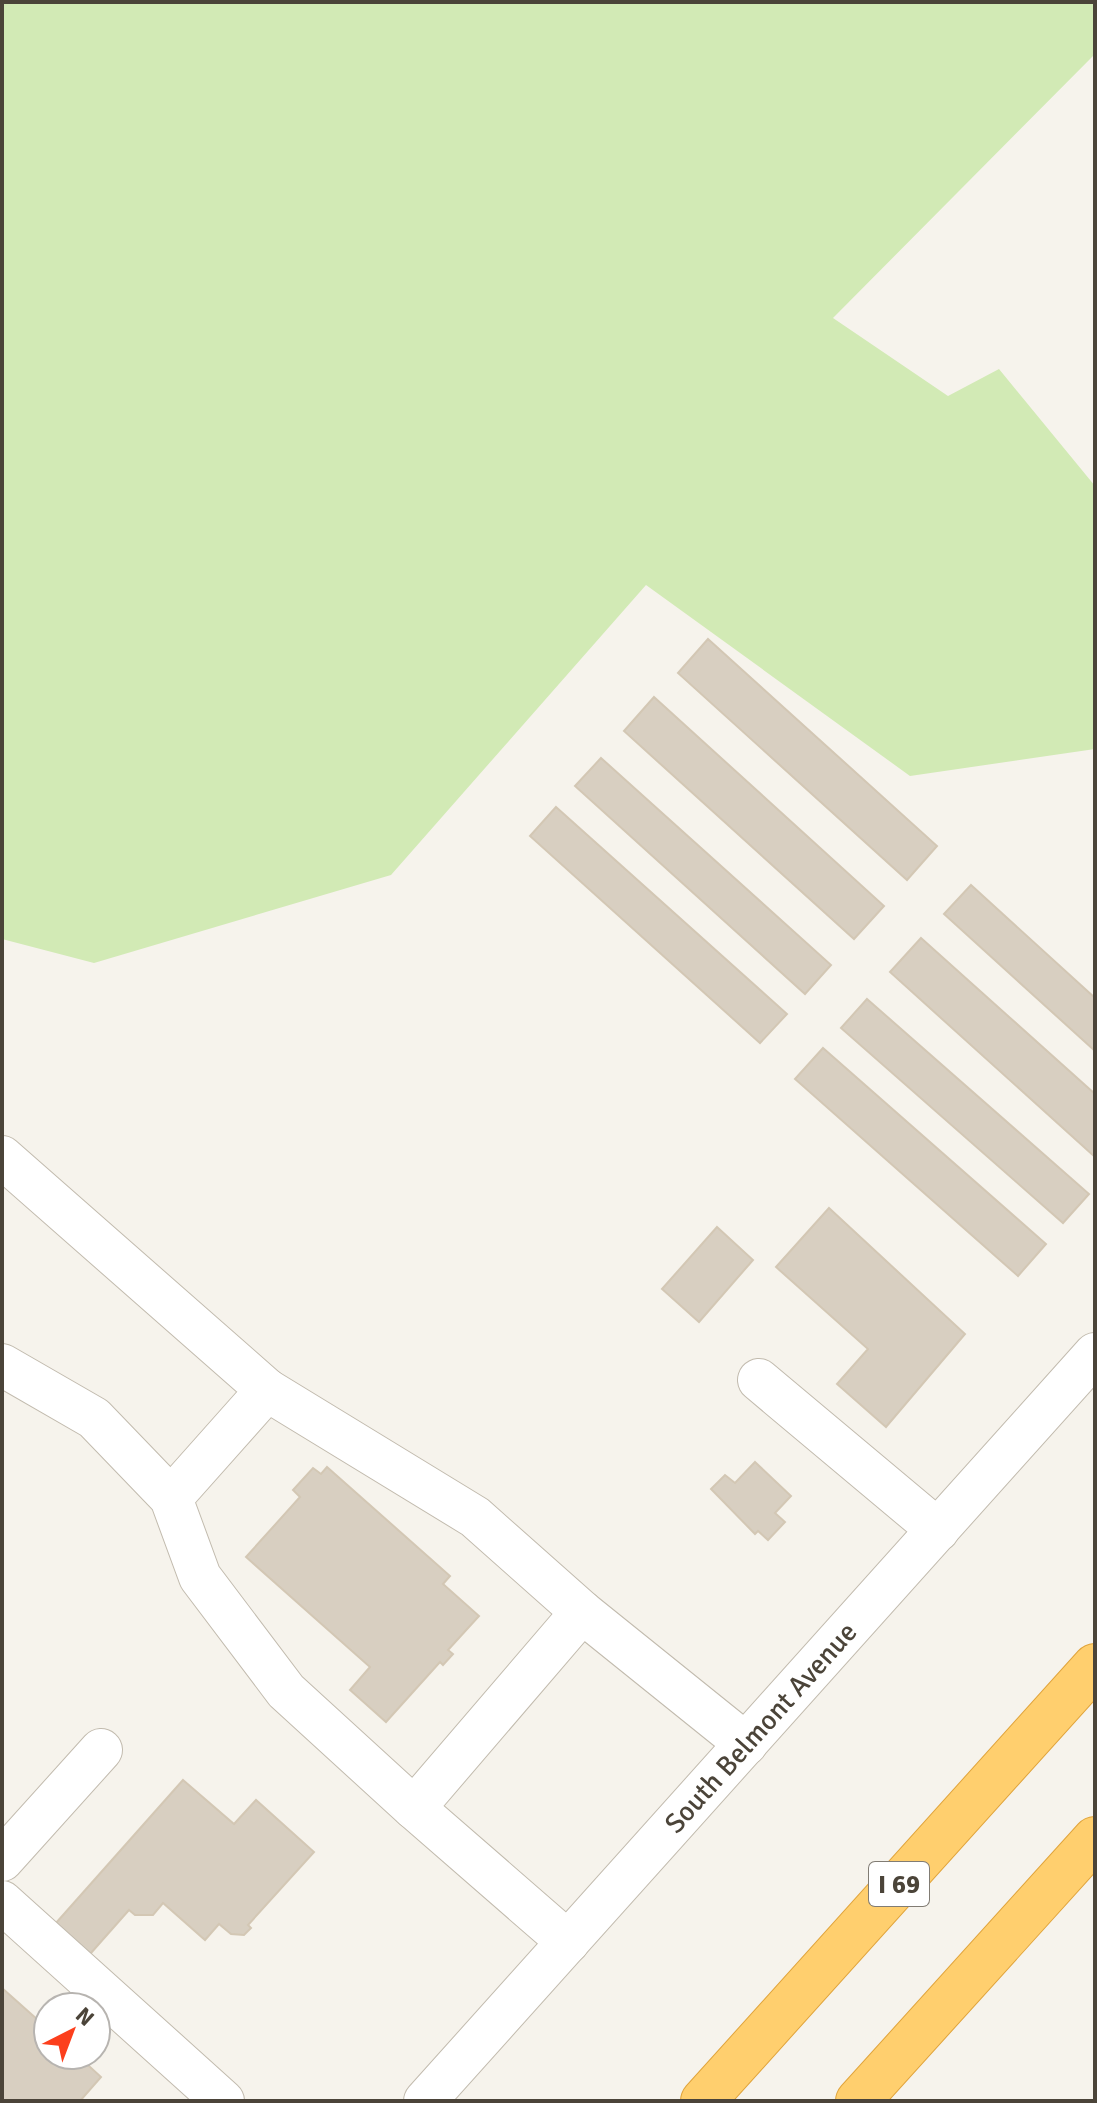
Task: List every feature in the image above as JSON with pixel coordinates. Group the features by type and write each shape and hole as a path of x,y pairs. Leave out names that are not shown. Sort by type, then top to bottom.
{"highway":[{"name":"I 69","path":"703,2101 1095,1666"},
{"path":"858,2101 1095,1839"}],"street":[{"path":"2,1157 267,1390 475,1517 582,1612 746,1744"},
{"name":"South Belmont Avenue","path":"425,2101 1095,1354"},
{"path":"2,1365 94,1418 171,1498 200,1577 286,1691 568,1942"},
{"path":"759,1380 938,1530"},
{"path":"171,1498 267,1390"},
{"path":"414,1808 582,1612"},
{"path":"2,1860 101,1750"},
{"path":"2,1902 223,2101"}],"green space":[{"path":"2,2 1095,2 1095,54 833,318 948,396 999,369 1095,486 1095,749 910,776 646,585 391,875 94,963 2,939"}],"building":[{"path":"708,639 937,846 907,880 678,673"},
{"path":"654,697 884,906 854,939 624,731"},
{"path":"601,758 831,965 805,994 575,786"},
{"path":"556,807 787,1014 760,1043 530,836"},
{"path":"971,885 1095,998 1095,1051 944,914"},
{"path":"921,938 1095,1094 1095,1157 890,972"},
{"path":"867,999 1089,1194 1063,1223 841,1028"},
{"path":"823,1048 1046,1244 1018,1276 795,1079"},
{"path":"829,1208 965,1334 886,1427 837,1384 868,1349 776,1267"},
{"path":"717,1227 753,1260 699,1322 662,1289"},
{"path":"755,1462 791,1496 775,1513 785,1522 768,1540 758,1531 755,1534 711,1489 725,1475 735,1483"},
{"path":"327,1467 450,1576 443,1584 479,1616 448,1650 453,1654 443,1665 440,1662 386,1722 350,1690 370,1667 246,1557 300,1497 293,1490 313,1468 321,1474"},
{"path":"183,1780 234,1824 256,1800 314,1852 248,1925 251,1928 244,1935 231,1934 219,1924 205,1940 163,1903 153,1915 135,1915 129,1910 83,1962 48,1932"},
{"path":"2,1988 32,2015 32,2071 94,2071 101,2077 80,2101 2,2101"}]}
